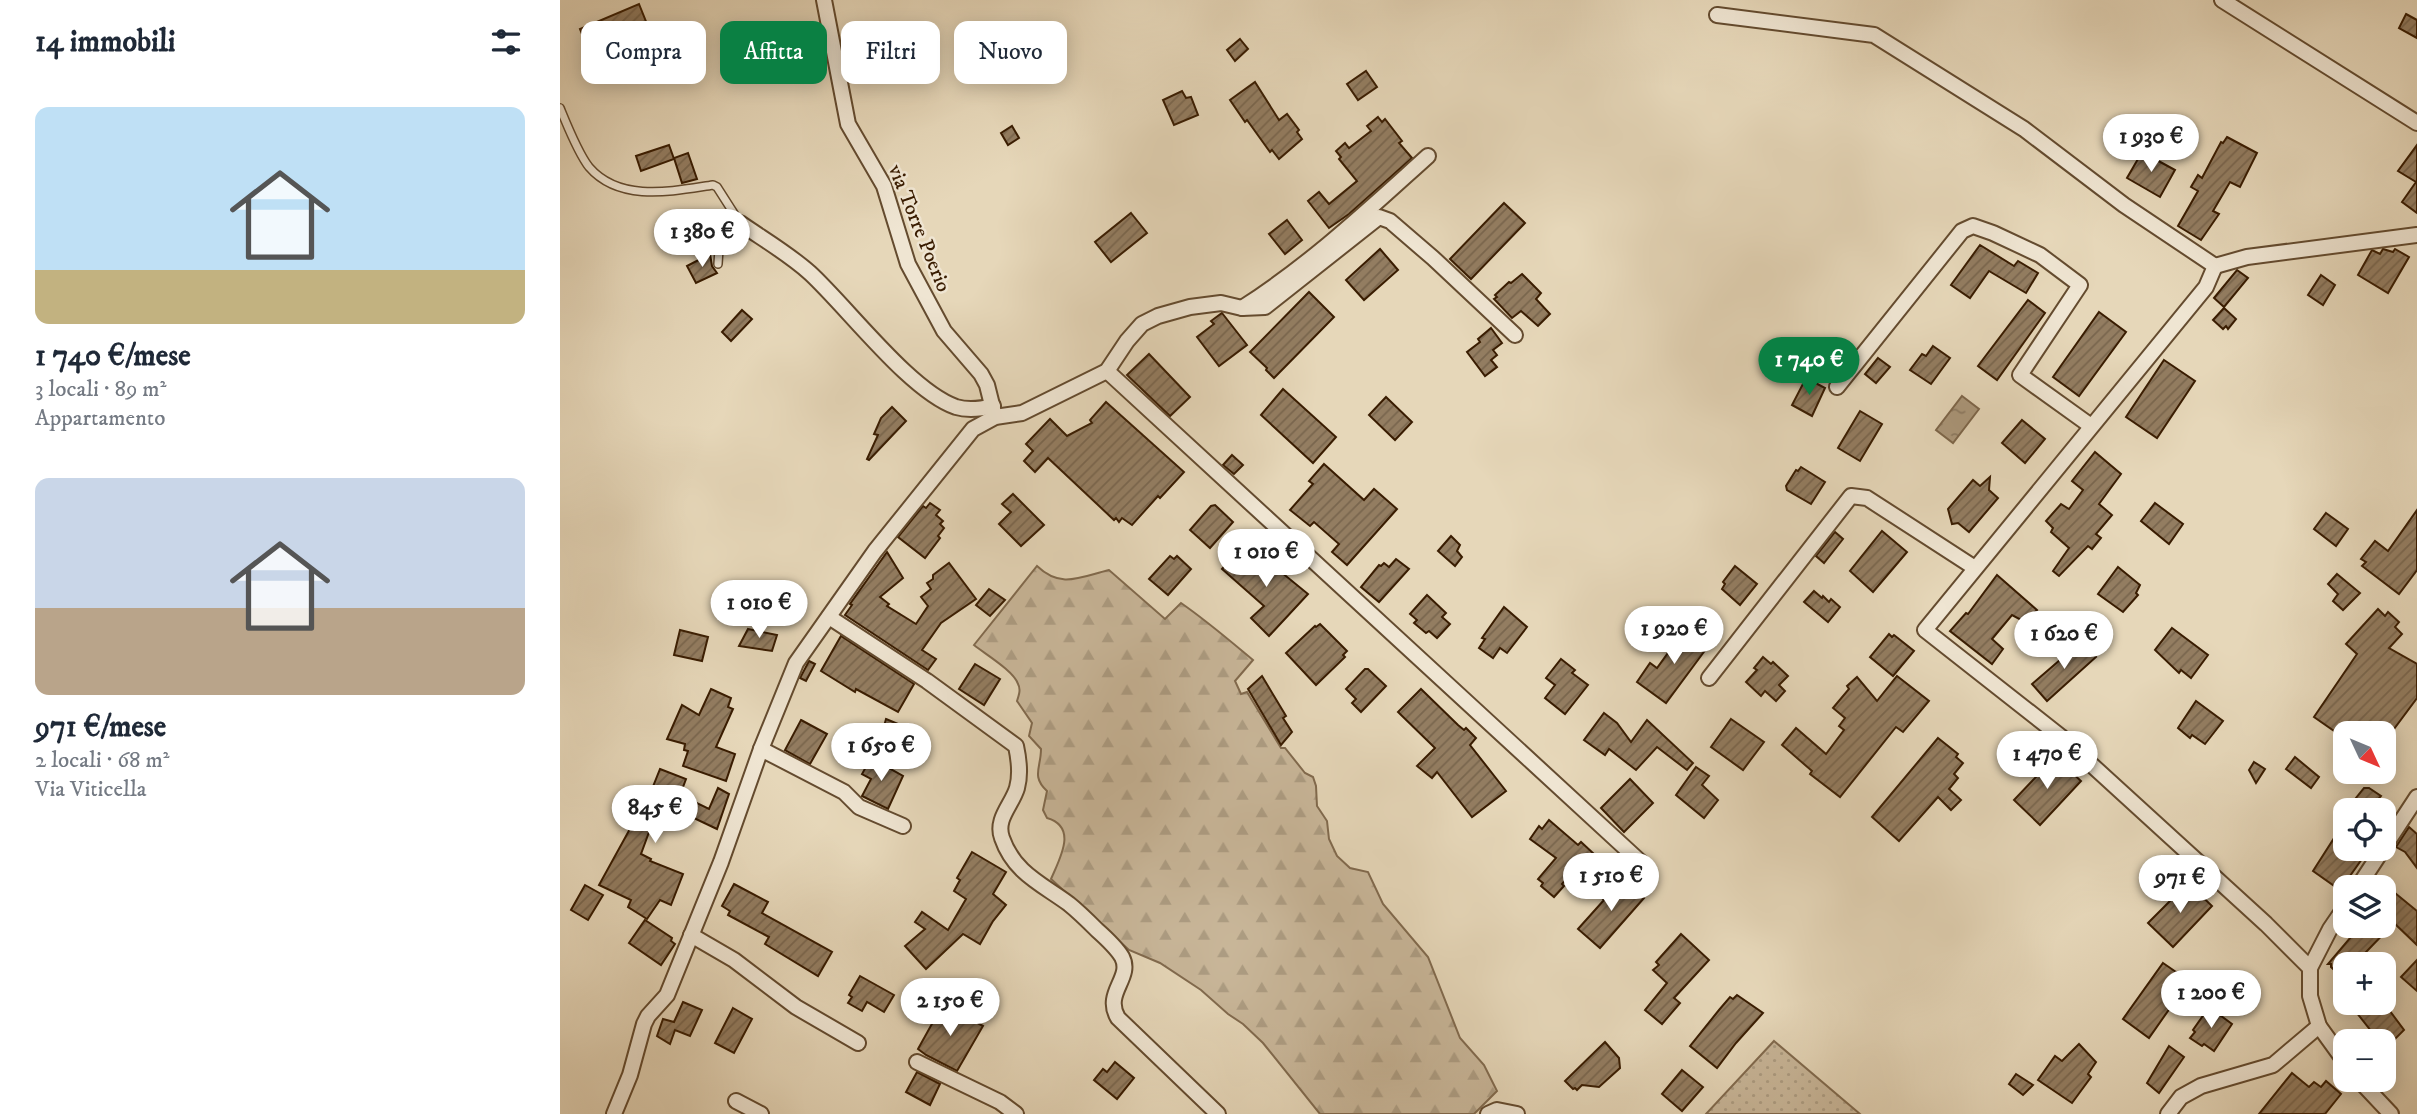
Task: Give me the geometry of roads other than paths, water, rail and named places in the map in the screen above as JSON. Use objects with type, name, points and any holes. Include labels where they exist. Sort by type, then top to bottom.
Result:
[{"type":"street","name":"via Torre Poerio","points":[[824,0],[848,124],[884,186],[908,264],[931,310],[944,331],[988,385],[994,411]]},
{"type":"street","points":[[2222,0],[2417,123]]},
{"type":"street","points":[[1717,15],[1874,35],[2024,129],[2124,205],[2215,267]]},
{"type":"street","points":[[1242,308],[1294,274],[1428,156]]},
{"type":"street","points":[[740,223],[807,270],[910,375],[939,398],[957,407],[975,410],[1021,413],[1107,371],[1142,324],[1158,316],[1190,307],[1221,303],[1242,308],[1265,307],[1379,217],[1390,221],[1433,258],[1515,335]]},
{"type":"street","points":[[1837,387],[1962,231],[1973,226],[2040,255],[2080,285],[2020,375],[2091,426]]},
{"type":"street","points":[[2310,968],[2060,736],[1925,630],[2206,287],[2215,267],[2247,257],[2417,235]]},
{"type":"street","points":[[1107,371],[1647,868]]},
{"type":"street","points":[[614,1114],[630,1075],[644,1024],[667,995],[722,862],[761,749],[796,663],[876,551],[937,472],[973,429],[994,411]]},
{"type":"street","points":[[1709,678],[1851,496],[1867,498],[1975,568]]},
{"type":"street","points":[[829,617],[927,681],[1016,746],[1020,764],[1017,788],[999,826],[1002,839],[1021,869],[1033,881],[1069,905],[1111,942],[1124,960],[1123,974],[1113,999],[1113,1010],[1118,1018],[1218,1114]]},
{"type":"street","points":[[761,749],[844,792],[859,807],[903,826]]},
{"type":"street","points":[[2366,875],[2417,797]]},
{"type":"street","points":[[2333,925],[2310,968],[2309,996],[2319,1026],[2333,1045]]},
{"type":"street","points":[[691,935],[734,960],[796,1007],[858,1043]]},
{"type":"street","points":[[2168,1114],[2181,1097],[2201,1086],[2273,1065],[2319,1026]]},
{"type":"street","points":[[917,1062],[1000,1102],[1016,1114]]},
{"type":"street","points":[[2370,1092],[2391,1114]]},
{"type":"street","points":[[736,1101],[761,1114]]},
{"type":"street","points":[[1489,1114],[1497,1110],[1517,1114]]},
{"type":"lane","points":[[560,108],[588,166],[600,176],[624,188],[662,193],[713,184],[740,223],[719,249],[718,264]]},
{"type":"water","points":[[1962,396],[1979,409],[1953,443],[1936,430]]}]
